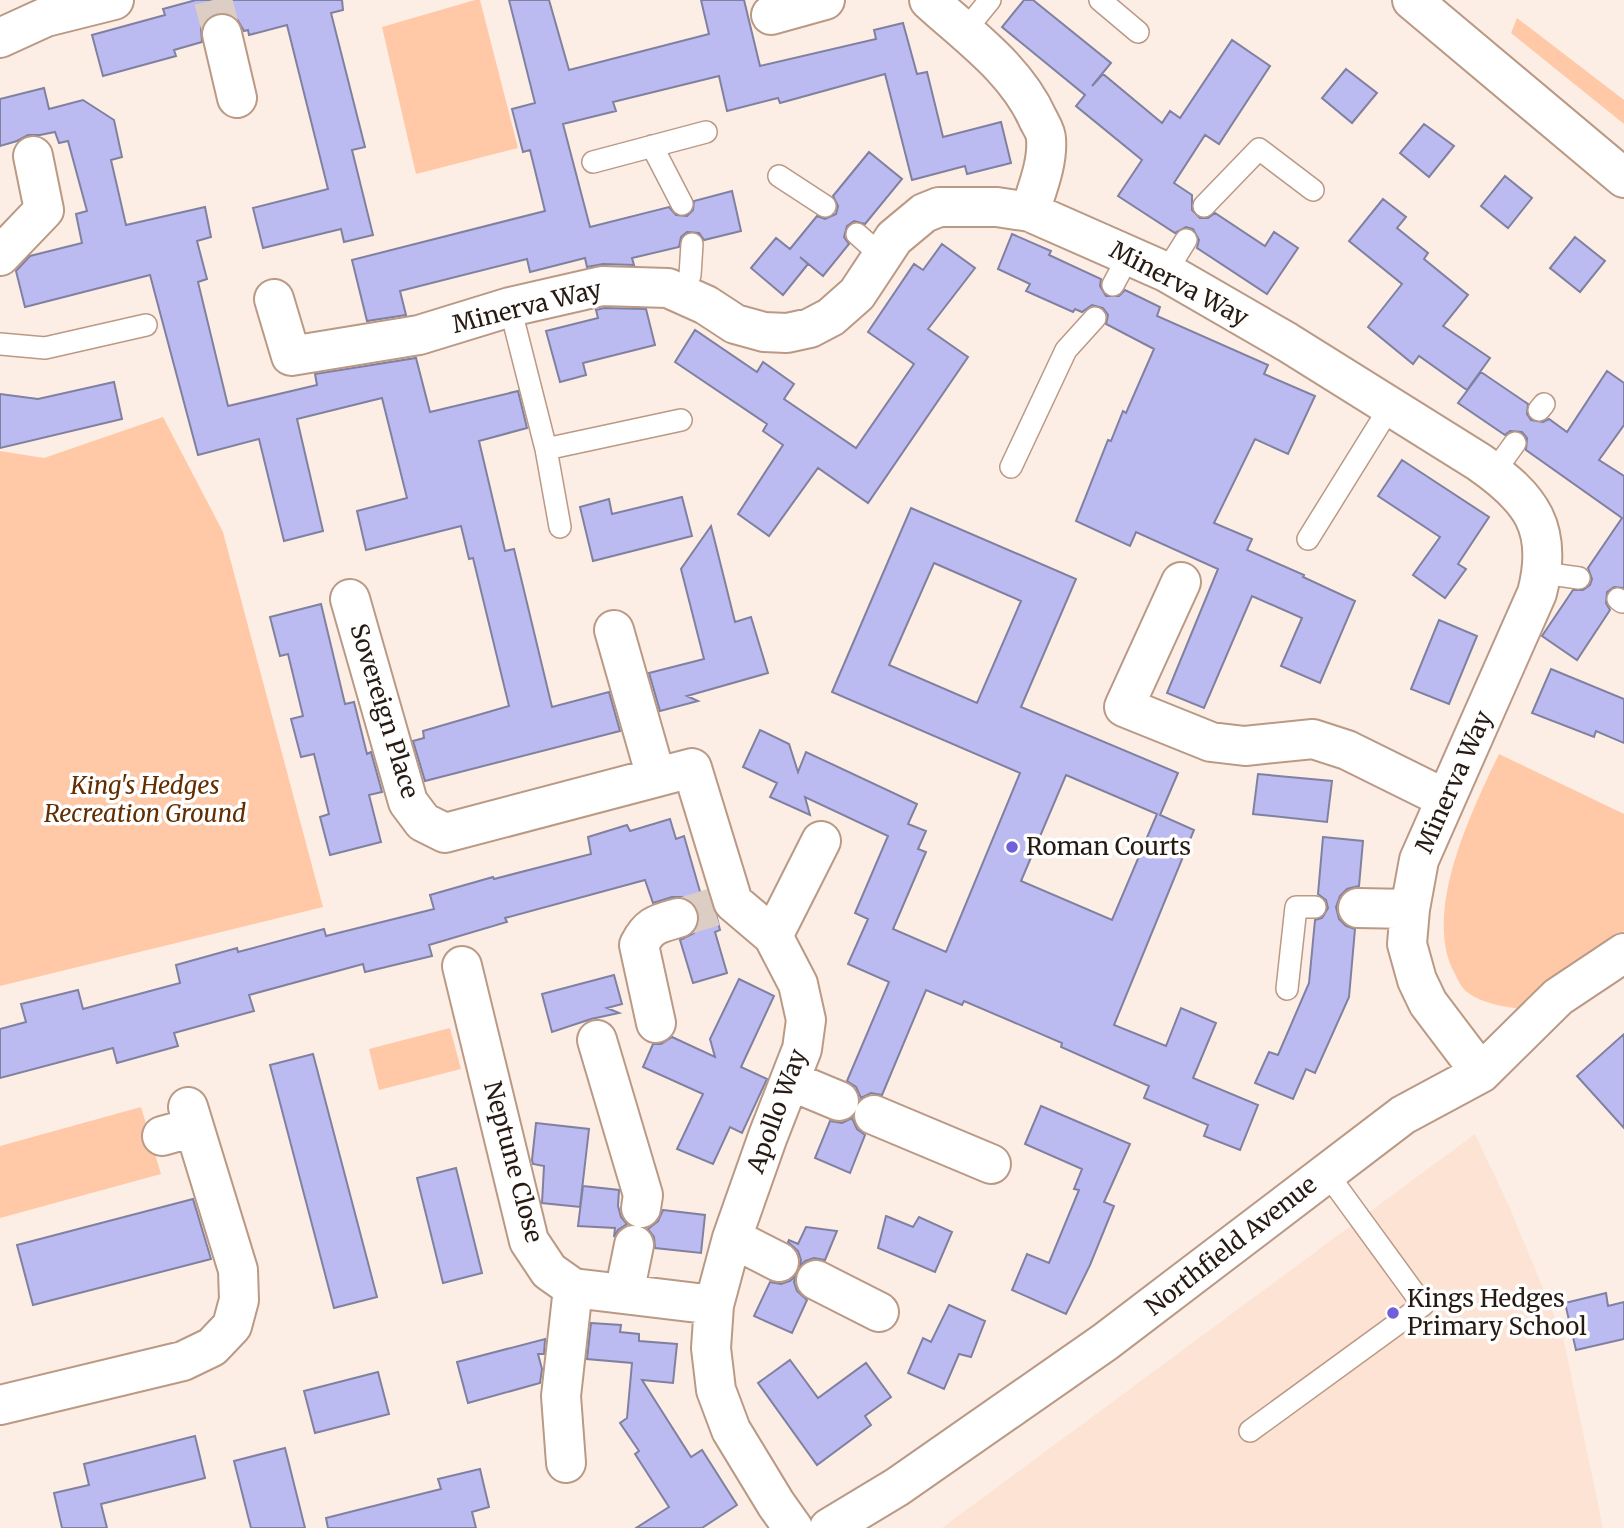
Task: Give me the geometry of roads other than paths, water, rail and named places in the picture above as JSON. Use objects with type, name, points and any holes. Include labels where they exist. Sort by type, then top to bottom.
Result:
[{"type":"street","points":[[0,38],[47,17],[114,0]]},
{"type":"street","points":[[777,9],[825,0]]},
{"type":"street","points":[[929,0],[995,58],[1029,99],[1046,137],[1044,167],[1030,212]]},
{"type":"street","points":[[1412,0],[1624,178]]},
{"type":"street","points":[[222,34],[237,98]]},
{"type":"street","points":[[0,256],[44,210],[33,156]]},
{"type":"street","name":"Minerva Way","points":[[274,299],[291,356],[419,335],[510,307],[602,286],[668,288],[735,324],[764,332],[787,333],[810,328],[831,317],[857,294],[870,245],[894,238],[910,222],[939,207],[997,207],[1030,212],[1121,270],[1176,256],[1287,342],[1390,407],[1505,458],[1505,479],[1523,499],[1540,526],[1544,550],[1543,573],[1537,593],[1419,860],[1407,944],[1417,980],[1428,1003],[1480,1073]]},
{"type":"street","points":[[1181,582],[1124,708],[1210,742],[1245,746],[1313,739],[1347,750],[1446,799]]},
{"type":"street","name":"Sovereign Place","points":[[350,599],[408,802],[423,822]]},
{"type":"street","points":[[614,629],[656,777]]},
{"type":"street","name":"Apollo Way","points":[[423,822],[445,833],[692,768],[723,905],[772,936],[798,984],[806,1020],[802,1049],[732,1238],[714,1305],[711,1348],[716,1390],[731,1430],[793,1528]]},
{"type":"street","points":[[772,936],[821,841]]},
{"type":"street","points":[[1358,908],[1410,909]]},
{"type":"street","points":[[656,1023],[639,945],[644,934],[653,925],[678,918]]},
{"type":"street","name":"Northfield Avenue","points":[[829,1528],[897,1487],[1105,1342],[1404,1115],[1480,1073],[1558,997],[1624,953]]},
{"type":"street","name":"Neptune Close","points":[[462,966],[529,1241],[549,1271],[573,1288]]},
{"type":"street","points":[[597,1040],[643,1195],[641,1208]]},
{"type":"street","points":[[791,1081],[839,1101]]},
{"type":"street","points":[[874,1115],[991,1164]]},
{"type":"street","points":[[0,1405],[183,1361],[212,1347],[232,1326],[239,1300],[238,1270],[182,1123]]},
{"type":"street","points":[[732,1238],[779,1262]]},
{"type":"street","points":[[624,1294],[634,1245]]},
{"type":"street","points":[[816,1280],[879,1312]]},
{"type":"street","points":[[566,1463],[561,1396],[573,1288],[714,1305]]},
{"type":"lane","points":[[964,32],[990,0]]},
{"type":"lane","points":[[1100,0],[1138,32]]},
{"type":"lane","points":[[593,162],[706,132]]},
{"type":"lane","points":[[652,146],[682,204]]},
{"type":"lane","points":[[1204,206],[1259,149],[1313,190]]},
{"type":"lane","points":[[779,176],[825,206]]},
{"type":"lane","points":[[682,294],[690,275],[692,244]]},
{"type":"lane","points":[[510,307],[546,449],[560,527]]},
{"type":"lane","points":[[1011,467],[1066,350],[1094,318]]},
{"type":"lane","points":[[0,344],[45,348],[146,325]]},
{"type":"lane","points":[[1308,539],[1390,407]]},
{"type":"lane","points":[[546,449],[681,420]]},
{"type":"lane","points":[[1543,573],[1580,578]]},
{"type":"lane","points":[[1287,989],[1296,907],[1315,907]]},
{"type":"lane","points":[[1250,1431],[1423,1305],[1326,1172]]},
{"type":"tunnel","points":[[213,0],[222,34]]},
{"type":"tunnel","points":[[678,918],[714,907]]},
{"type":"place","name":"Roman Courts","points":[[1012,847]]},
{"type":"place","name":"Kings Hedges Primary School","points":[[1393,1313]]},
{"type":"park label","name":"King's Hedges Recreation Ground","points":[[145,800]]}]
